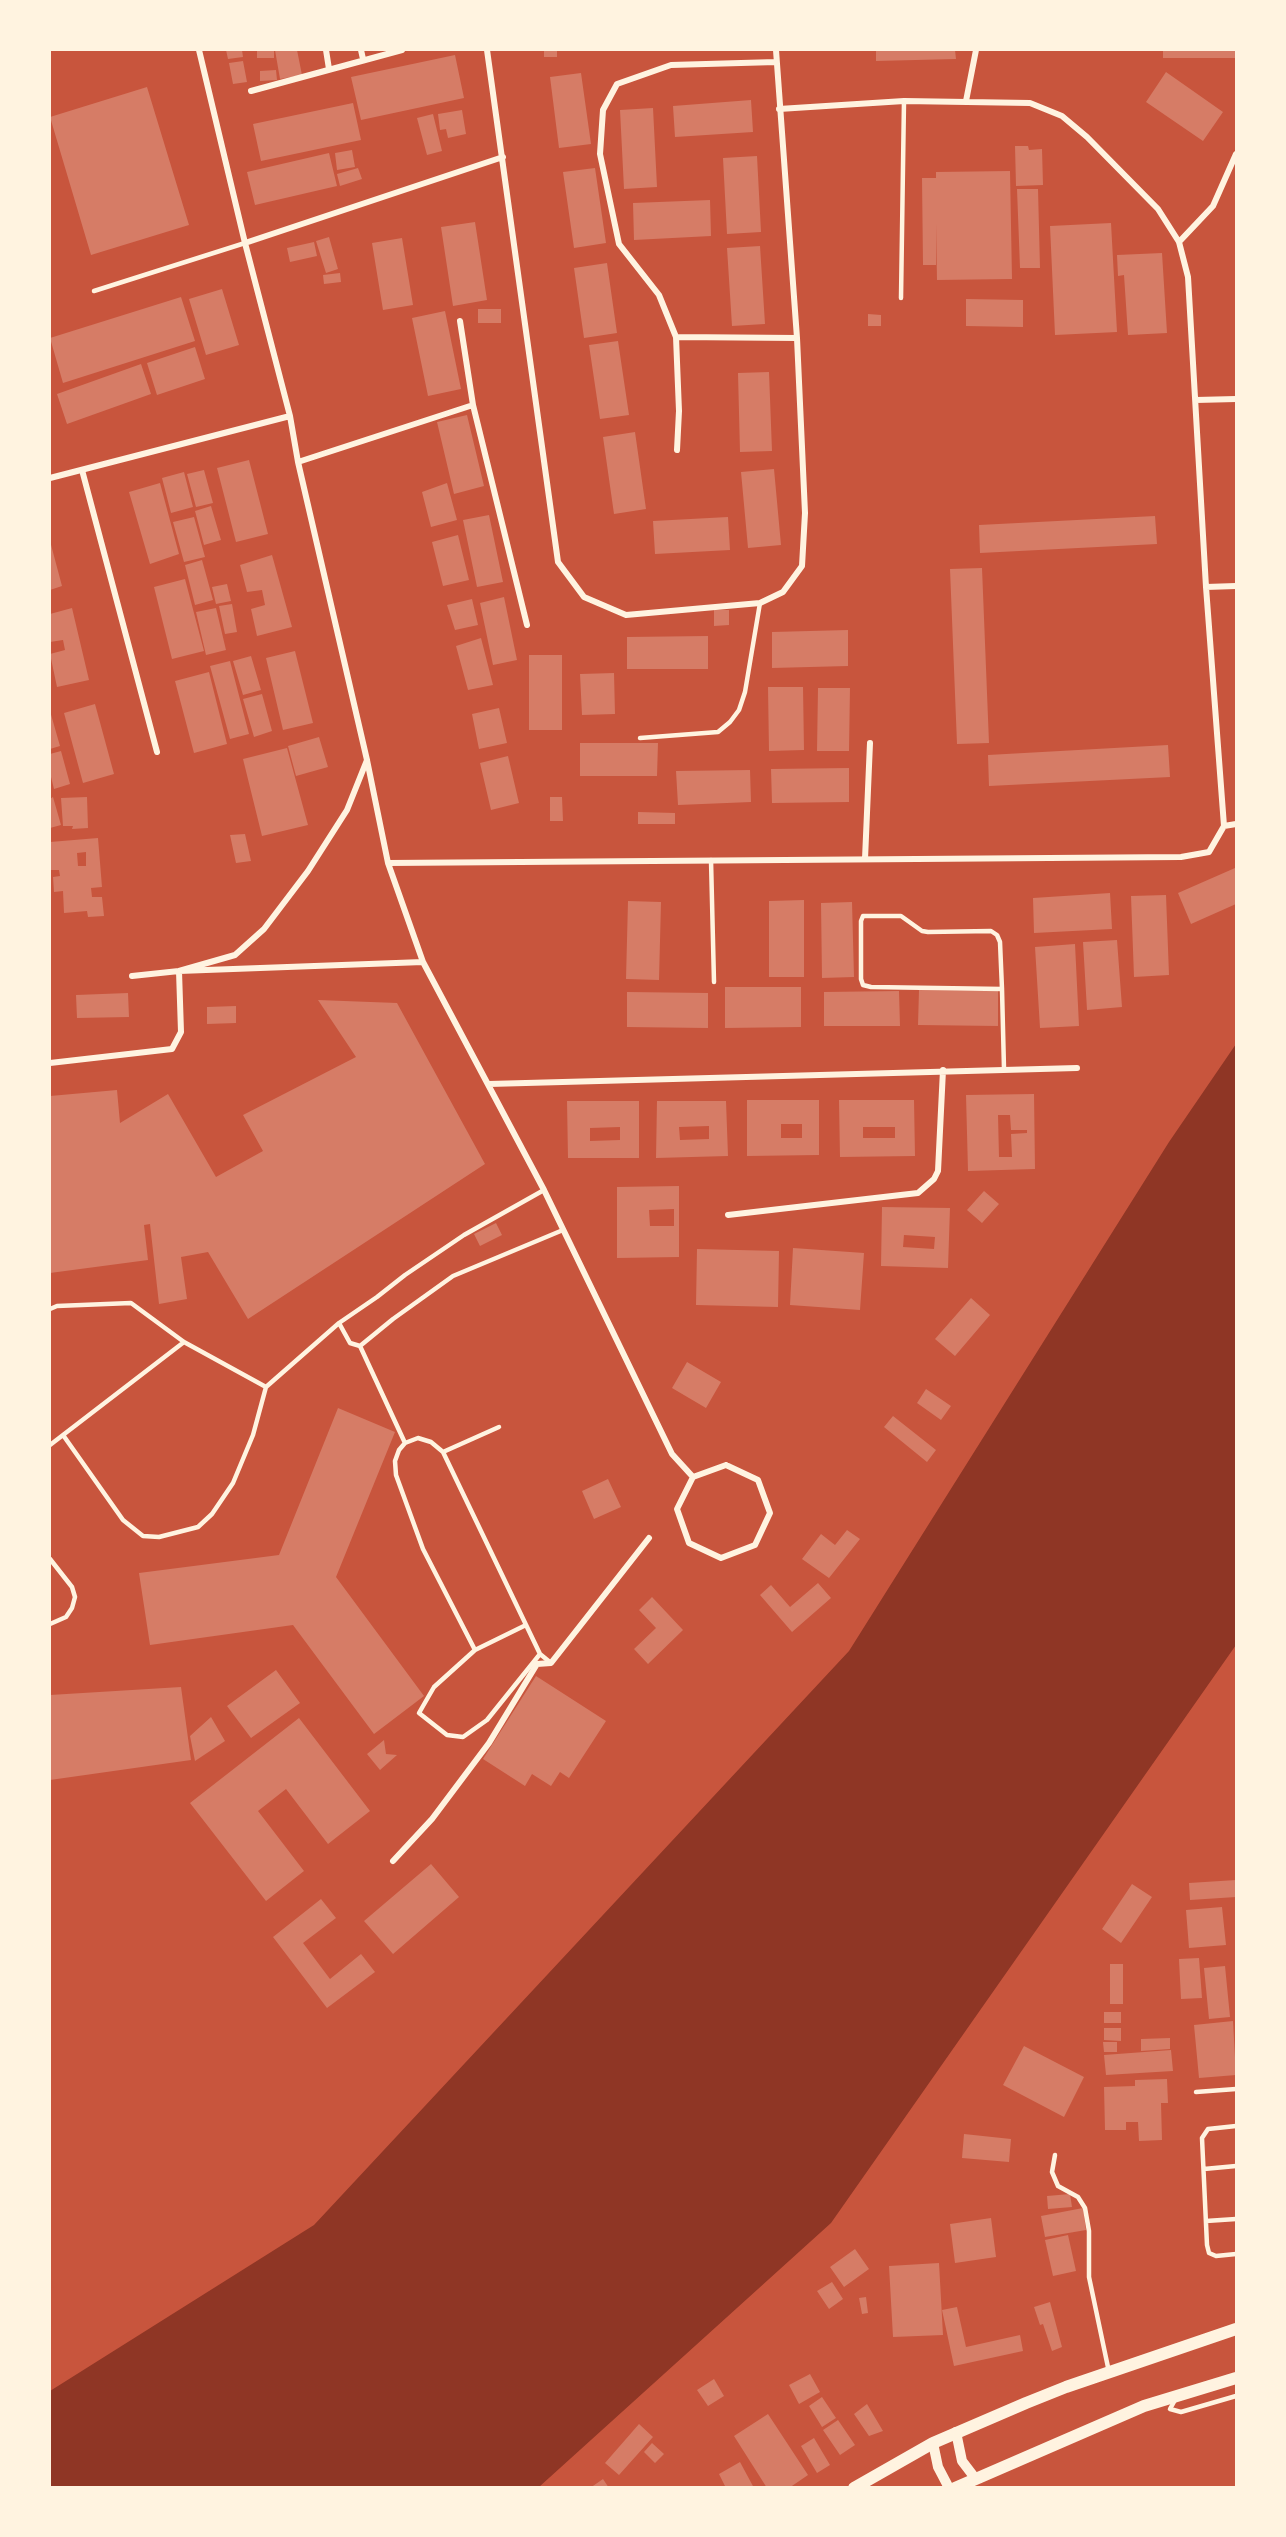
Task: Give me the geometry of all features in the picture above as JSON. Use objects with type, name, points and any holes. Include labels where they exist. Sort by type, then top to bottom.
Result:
[{"type":"main road","points":[[854,2487],[956,2432],[1066,2387],[1236,2329]]},
{"type":"main road","points":[[955,2487],[1144,2406],[1236,2378]]},
{"type":"street","points":[[200,50],[245,243],[290,416],[298,462],[367,760],[388,863],[423,962],[544,1190],[672,1454],[693,1477]]},
{"type":"street","points":[[326,50],[329,69]]},
{"type":"street","points":[[361,50],[363,59]]},
{"type":"street","points":[[251,92],[402,50]]},
{"type":"street","points":[[487,50],[558,562],[584,597],[626,615],[760,603],[783,592],[802,566],[805,513],[797,338],[776,50]]},
{"type":"street","points":[[966,101],[976,50]]},
{"type":"street","points":[[677,450],[679,411],[676,337],[659,295],[619,244],[600,154],[603,110],[617,84],[671,65],[776,62]]},
{"type":"street","points":[[388,863],[1181,857],[1209,852],[1224,826],[1206,587],[1188,277],[1179,242],[1158,209],[1087,137],[1062,116],[1030,103],[904,101],[779,109]]},
{"type":"street","points":[[1179,242],[1213,206],[1236,154]]},
{"type":"street","points":[[245,243],[503,157]]},
{"type":"street","points":[[460,321],[473,405],[527,625]]},
{"type":"street","points":[[676,337],[797,338]]},
{"type":"street","points":[[1196,400],[1236,399]]},
{"type":"street","points":[[298,462],[473,405]]},
{"type":"street","points":[[50,478],[290,416]]},
{"type":"street","points":[[82,470],[157,752]]},
{"type":"street","points":[[1206,587],[1236,586]]},
{"type":"street","points":[[865,859],[870,743]]},
{"type":"street","points":[[179,971],[235,955],[264,929],[308,871],[347,810],[367,760]]},
{"type":"street","points":[[1224,826],[1236,824]]},
{"type":"street","points":[[132,976],[179,971],[423,962]]},
{"type":"street","points":[[50,1063],[172,1049],[181,1032],[179,971]]},
{"type":"street","points":[[489,1084],[1077,1068]]},
{"type":"street","points":[[728,1215],[918,1193],[934,1179],[938,1171],[943,1070]]},
{"type":"street","points":[[726,1465],[758,1480],[770,1513],[755,1545],[721,1558],[689,1542],[677,1509],[693,1477],[726,1465]]},
{"type":"street","points":[[393,1861],[432,1819],[489,1743],[537,1664],[552,1663],[649,1538]]},
{"type":"street","points":[[956,2432],[962,2461],[975,2478],[965,2487]]},
{"type":"street","points":[[933,2443],[938,2467],[950,2487]]},
{"type":"lane","points":[[901,298],[904,101]]},
{"type":"lane","points":[[94,291],[245,243]]},
{"type":"lane","points":[[640,738],[718,732],[730,722],[739,710],[745,692],[760,603]]},
{"type":"lane","points":[[711,860],[714,982]]},
{"type":"lane","points":[[1002,989],[863,985],[861,979],[861,921],[863,916],[901,916],[922,931],[928,932],[992,931],[997,935],[1000,942],[1002,989],[1004,1069]]},
{"type":"lane","points":[[63,1435],[123,1520],[143,1536],[159,1537],[198,1527],[212,1514],[232,1483],[249,1444],[266,1387],[339,1323],[464,1235],[544,1190]]},
{"type":"lane","points":[[360,1346],[453,1276],[563,1230]]},
{"type":"lane","points":[[50,1309],[57,1306],[131,1303],[184,1342],[266,1387]]},
{"type":"lane","points":[[339,1323],[350,1343],[360,1346],[405,1443]]},
{"type":"lane","points":[[50,1445],[184,1342]]},
{"type":"lane","points":[[443,1452],[499,1427]]},
{"type":"lane","points":[[475,1650],[423,1549],[398,1480],[395,1461],[405,1443],[418,1438],[430,1442],[443,1452],[540,1654],[552,1663]]},
{"type":"lane","points":[[50,1559],[72,1587],[75,1597],[66,1617],[50,1624]]},
{"type":"lane","points":[[526,1625],[475,1650],[434,1687],[419,1713],[447,1735],[462,1737],[488,1720],[540,1654]]},
{"type":"lane","points":[[1196,2092],[1236,2089]]},
{"type":"lane","points":[[1236,2126],[1208,2129],[1202,2138],[1209,2253],[1216,2256],[1236,2254]]},
{"type":"lane","points":[[1055,2155],[1052,2172],[1058,2186],[1078,2197],[1085,2208],[1089,2231],[1089,2277],[1108,2372]]},
{"type":"lane","points":[[1204,2169],[1236,2166]]},
{"type":"lane","points":[[1206,2222],[1236,2219]]},
{"type":"lane","points":[[1178,2395],[1170,2409],[1175,2412],[1236,2396]]},
{"type":"shaded area","points":[[1236,1044],[1236,1645],[831,2223],[539,2487],[50,2487],[50,2391],[314,2225],[849,1651],[1169,1142]]},
{"type":"building","points":[[226,50],[242,50],[243,57],[228,59]]},
{"type":"building","points":[[257,50],[274,50],[274,58],[257,58]]},
{"type":"building","points":[[275,50],[297,50],[302,75],[280,79]]},
{"type":"building","points":[[544,50],[557,50],[557,57],[544,57]]},
{"type":"building","points":[[876,50],[955,50],[956,59],[876,61]]},
{"type":"building","points":[[1163,50],[1236,50],[1236,58],[1163,58]]},
{"type":"building","points":[[455,55],[464,98],[361,120],[351,77]]},
{"type":"building","points":[[243,61],[247,82],[233,84],[229,63]]},
{"type":"building","points":[[276,70],[277,80],[260,81],[260,71]]},
{"type":"building","points":[[1166,72],[1223,112],[1203,141],[1146,102]]},
{"type":"building","points":[[581,73],[591,144],[559,148],[550,77]]},
{"type":"building","points":[[147,87],[189,225],[91,255],[50,117]]},
{"type":"building","points":[[751,100],[753,132],[675,137],[673,106]]},
{"type":"building","points":[[353,103],[361,140],[261,161],[253,124]]},
{"type":"building","points":[[653,108],[657,187],[624,189],[620,110]]},
{"type":"building","points":[[462,110],[466,134],[448,138],[446,129],[440,130],[438,114]]},
{"type":"building","points":[[433,114],[442,151],[427,155],[417,118]]},
{"type":"building","points":[[1015,146],[1028,146],[1029,150],[1042,149],[1043,185],[1016,186]]},
{"type":"building","points":[[352,150],[355,167],[337,170],[335,153]]},
{"type":"building","points":[[329,153],[337,186],[255,205],[247,172]]},
{"type":"building","points":[[757,156],[761,232],[727,234],[723,158]]},
{"type":"building","points":[[358,168],[362,179],[340,186],[337,174]]},
{"type":"building","points":[[595,168],[606,243],[574,248],[563,172]]},
{"type":"building","points":[[1010,171],[1012,279],[937,280],[936,224],[936,265],[923,265],[922,178],[936,178],[936,172]]},
{"type":"building","points":[[1017,189],[1038,189],[1040,268],[1020,268]]},
{"type":"building","points":[[710,200],[711,236],[634,240],[633,203]]},
{"type":"building","points":[[475,222],[487,300],[453,306],[441,227]]},
{"type":"building","points":[[1111,223],[1117,332],[1055,335],[1050,226]]},
{"type":"building","points":[[329,237],[338,269],[326,273],[316,241]]},
{"type":"building","points":[[402,238],[413,305],[383,310],[372,243]]},
{"type":"building","points":[[314,242],[317,256],[290,262],[287,248]]},
{"type":"building","points":[[760,246],[765,324],[732,326],[727,248]]},
{"type":"building","points":[[1162,253],[1167,333],[1128,335],[1124,275],[1118,276],[1117,255]]},
{"type":"building","points":[[607,263],[617,333],[584,338],[574,268]]},
{"type":"building","points":[[340,273],[341,282],[324,284],[323,275]]},
{"type":"building","points":[[222,289],[239,345],[206,355],[189,299]]},
{"type":"building","points":[[181,297],[195,341],[63,383],[50,338]]},
{"type":"building","points":[[966,299],[1023,300],[1023,327],[966,326]]},
{"type":"building","points":[[478,309],[501,309],[501,323],[478,323]]},
{"type":"building","points":[[445,311],[461,389],[428,396],[412,318]]},
{"type":"building","points":[[868,314],[881,315],[881,326],[868,326]]},
{"type":"building","points":[[618,341],[629,415],[600,419],[589,345]]},
{"type":"building","points":[[195,347],[205,379],[157,395],[147,363]]},
{"type":"building","points":[[141,364],[151,394],[67,424],[57,394]]},
{"type":"building","points":[[769,372],[772,451],[740,452],[738,373]]},
{"type":"building","points":[[467,415],[484,486],[454,494],[437,422]]},
{"type":"building","points":[[635,432],[646,509],[614,514],[603,437]]},
{"type":"building","points":[[249,460],[268,534],[236,542],[217,468]]},
{"type":"building","points":[[774,469],[781,545],[748,548],[741,472]]},
{"type":"building","points":[[204,470],[213,503],[196,507],[187,474]]},
{"type":"building","points":[[184,472],[193,507],[171,513],[162,478]]},
{"type":"building","points":[[160,483],[179,554],[150,564],[129,492]]},
{"type":"building","points":[[447,483],[457,520],[431,527],[422,492]]},
{"type":"building","points":[[211,506],[221,540],[204,545],[195,511]]},
{"type":"building","points":[[489,515],[503,582],[477,587],[463,520]]},
{"type":"building","points":[[1155,516],[1157,544],[980,553],[979,525]]},
{"type":"building","points":[[194,517],[205,557],[184,562],[173,522]]},
{"type":"building","points":[[728,517],[730,550],[655,554],[653,521]]},
{"type":"building","points":[[458,535],[469,580],[443,586],[432,542]]},
{"type":"building","points":[[50,541],[62,586],[50,590]]},
{"type":"building","points":[[272,555],[292,627],[257,636],[251,609],[265,605],[262,590],[247,592],[240,565]]},
{"type":"building","points":[[202,560],[213,600],[195,605],[185,565]]},
{"type":"building","points":[[982,568],[989,743],[957,744],[950,569]]},
{"type":"building","points":[[185,579],[204,651],[172,659],[154,587]]},
{"type":"building","points":[[227,584],[231,601],[216,604],[212,587]]},
{"type":"building","points":[[504,597],[517,660],[493,665],[480,603]]},
{"type":"building","points":[[472,599],[478,625],[455,630],[447,605]]},
{"type":"building","points":[[232,604],[237,632],[225,634],[219,606]]},
{"type":"building","points":[[72,608],[89,680],[57,687],[50,654],[65,650],[63,640],[50,642],[50,614]]},
{"type":"building","points":[[216,608],[226,650],[206,655],[196,612]]},
{"type":"building","points":[[714,610],[729,610],[729,625],[714,626]]},
{"type":"building","points":[[848,630],[848,666],[772,668],[772,632]]},
{"type":"building","points":[[708,636],[708,669],[627,669],[627,637]]},
{"type":"building","points":[[481,638],[493,685],[468,690],[456,646]]},
{"type":"building","points":[[295,651],[313,723],[283,730],[266,658]]},
{"type":"building","points":[[529,655],[562,655],[562,730],[529,730]]},
{"type":"building","points":[[251,656],[261,690],[243,695],[233,661]]},
{"type":"building","points":[[230,661],[249,734],[230,739],[210,666]]},
{"type":"building","points":[[209,672],[227,744],[194,753],[175,681]]},
{"type":"building","points":[[614,673],[615,714],[582,715],[580,674]]},
{"type":"building","points":[[768,687],[803,687],[804,750],[769,751]]},
{"type":"building","points":[[818,688],[850,688],[849,751],[817,751]]},
{"type":"building","points":[[262,694],[272,731],[254,737],[243,699]]},
{"type":"building","points":[[95,704],[114,774],[83,783],[64,713]]},
{"type":"building","points":[[499,708],[507,743],[479,749],[472,714]]},
{"type":"building","points":[[50,711],[60,746],[50,749]]},
{"type":"building","points":[[319,737],[328,767],[296,776],[288,746]]},
{"type":"building","points":[[580,743],[658,743],[657,776],[580,776]]},
{"type":"building","points":[[1168,745],[1170,777],[989,786],[988,755]]},
{"type":"building","points":[[287,748],[308,825],[262,836],[243,759]]},
{"type":"building","points":[[61,751],[70,784],[54,789],[50,773],[50,754]]},
{"type":"building","points":[[508,756],[519,803],[491,810],[480,763]]},
{"type":"building","points":[[849,768],[849,802],[772,803],[771,769]]},
{"type":"building","points":[[750,770],[751,802],[678,805],[676,771]]},
{"type":"building","points":[[53,797],[61,825],[50,828],[50,799]]},
{"type":"building","points":[[87,797],[88,828],[72,829],[73,826],[63,826],[61,798]]},
{"type":"building","points":[[550,797],[562,797],[563,821],[550,821]]},
{"type":"building","points":[[638,812],[675,813],[675,824],[638,824]]},
{"type":"building","points":[[245,834],[251,861],[236,863],[230,835]]},
{"type":"building","points":[[98,838],[102,887],[91,888],[92,897],[102,897],[104,916],[88,917],[87,911],[64,913],[63,891],[54,892],[53,877],[60,876],[59,870],[50,870],[50,842]],"holes":[[[86,852],[86,866],[78,866],[77,853]]]},
{"type":"building","points":[[1235,868],[1236,904],[1191,924],[1178,893]]},
{"type":"building","points":[[1110,893],[1112,929],[1034,933],[1033,898]]},
{"type":"building","points":[[1166,895],[1169,975],[1134,977],[1131,896]]},
{"type":"building","points":[[804,900],[804,977],[769,977],[769,901]]},
{"type":"building","points":[[628,901],[661,902],[659,980],[626,979]]},
{"type":"building","points":[[852,902],[854,977],[822,978],[821,903]]},
{"type":"building","points":[[1117,940],[1122,1007],[1087,1010],[1083,942]]},
{"type":"building","points":[[1075,944],[1079,1026],[1040,1028],[1035,947]]},
{"type":"building","points":[[725,987],[801,987],[801,1027],[725,1028]]},
{"type":"building","points":[[919,990],[998,991],[998,1026],[918,1025]]},
{"type":"building","points":[[899,991],[900,1026],[824,1026],[824,992]]},
{"type":"building","points":[[627,992],[708,993],[708,1028],[627,1027]]},
{"type":"building","points":[[128,993],[129,1017],[77,1018],[76,995]]},
{"type":"building","points":[[318,1000],[397,1003],[485,1164],[248,1319],[208,1252],[181,1257],[187,1299],[159,1304],[150,1224],[144,1225],[148,1260],[50,1273],[50,1096],[117,1090],[120,1123],[168,1094],[216,1177],[263,1151],[243,1115],[356,1057]]},
{"type":"building","points":[[236,1006],[236,1023],[207,1024],[207,1007]]},
{"type":"building","points":[[1034,1094],[1035,1169],[968,1171],[966,1095]],"holes":[[[998,1115],[1010,1115],[1011,1130],[1027,1130],[1027,1133],[1011,1134],[1012,1157],[999,1157]]]},
{"type":"building","points":[[747,1100],[819,1100],[819,1155],[747,1156]],"holes":[[[781,1124],[802,1124],[802,1138],[781,1138]]]},
{"type":"building","points":[[839,1100],[914,1100],[915,1156],[840,1157]],"holes":[[[863,1127],[895,1127],[895,1138],[863,1138]]]},
{"type":"building","points":[[567,1101],[639,1101],[639,1158],[568,1158]],"holes":[[[620,1127],[620,1140],[590,1141],[590,1128]]]},
{"type":"building","points":[[657,1101],[726,1101],[728,1156],[656,1158]],"holes":[[[709,1126],[709,1139],[680,1140],[679,1127]]]},
{"type":"building","points":[[679,1186],[679,1257],[617,1258],[617,1187]],"holes":[[[674,1209],[674,1226],[650,1226],[649,1210]]]},
{"type":"building","points":[[984,1191],[999,1204],[982,1223],[967,1210]]},
{"type":"building","points":[[882,1207],[950,1208],[948,1268],[881,1266]],"holes":[[[904,1235],[935,1237],[934,1249],[903,1247]]]},
{"type":"building","points":[[496,1223],[502,1235],[480,1246],[474,1234]]},
{"type":"building","points":[[793,1248],[864,1253],[860,1310],[790,1305]]},
{"type":"building","points":[[697,1249],[779,1251],[778,1307],[696,1305]]},
{"type":"building","points":[[971,1298],[990,1315],[955,1356],[935,1339]]},
{"type":"building","points":[[687,1362],[721,1382],[706,1408],[672,1388]]},
{"type":"building","points":[[926,1389],[951,1406],[941,1420],[917,1403]]},
{"type":"building","points":[[338,1408],[395,1432],[336,1577],[424,1696],[374,1734],[293,1625],[150,1645],[139,1573],[279,1555]]},
{"type":"building","points":[[893,1416],[936,1450],[927,1462],[884,1427]]},
{"type":"building","points":[[608,1479],[621,1507],[594,1519],[582,1491]]},
{"type":"building","points":[[847,1530],[860,1539],[829,1578],[802,1559],[821,1534],[835,1545]]},
{"type":"building","points":[[818,1583],[831,1598],[792,1632],[760,1595],[771,1585],[790,1607]]},
{"type":"building","points":[[652,1597],[683,1630],[648,1664],[634,1649],[656,1628],[639,1610]]},
{"type":"building","points":[[276,1670],[300,1703],[251,1738],[227,1706]]},
{"type":"building","points":[[536,1676],[606,1721],[569,1778],[560,1772],[551,1786],[532,1774],[525,1786],[483,1759]]},
{"type":"building","points":[[181,1687],[191,1760],[50,1780],[50,1695]]},
{"type":"building","points":[[211,1717],[225,1741],[195,1761],[190,1736]]},
{"type":"building","points":[[299,1718],[370,1811],[328,1844],[286,1789],[258,1811],[304,1871],[266,1901],[190,1803]]},
{"type":"building","points":[[384,1740],[386,1754],[397,1755],[380,1770],[367,1754]]},
{"type":"building","points":[[431,1864],[459,1897],[393,1954],[364,1921]]},
{"type":"building","points":[[1236,1880],[1236,1897],[1190,1900],[1189,1883]]},
{"type":"building","points":[[1132,1884],[1152,1897],[1121,1943],[1102,1929]]},
{"type":"building","points":[[321,1899],[336,1918],[303,1943],[330,1979],[361,1954],[375,1972],[327,2008],[273,1937]]},
{"type":"building","points":[[1222,1907],[1226,1945],[1189,1948],[1186,1910]]},
{"type":"building","points":[[1199,1958],[1202,1998],[1181,1999],[1179,1959]]},
{"type":"building","points":[[1110,1964],[1123,1964],[1123,2004],[1110,2004]]},
{"type":"building","points":[[1225,1966],[1230,2017],[1209,2019],[1204,1968]]},
{"type":"building","points":[[1104,2012],[1121,2012],[1121,2023],[1104,2023]]},
{"type":"building","points":[[1233,2021],[1236,2075],[1199,2078],[1194,2025]]},
{"type":"building","points":[[1104,2028],[1121,2028],[1121,2041],[1104,2040]]},
{"type":"building","points":[[1170,2038],[1170,2049],[1141,2051],[1141,2039]]},
{"type":"building","points":[[1103,2042],[1117,2042],[1117,2052],[1104,2052]]},
{"type":"building","points":[[1024,2046],[1084,2077],[1064,2117],[1003,2085]]},
{"type":"building","points":[[1171,2050],[1173,2071],[1106,2075],[1104,2055]]},
{"type":"building","points":[[1167,2079],[1168,2103],[1161,2103],[1162,2140],[1139,2141],[1138,2122],[1126,2122],[1126,2130],[1105,2130],[1104,2087],[1135,2086],[1135,2080]]},
{"type":"building","points":[[964,2134],[1011,2139],[1009,2162],[962,2158]]},
{"type":"building","points":[[1070,2194],[1072,2207],[1048,2209],[1047,2196]]},
{"type":"building","points":[[1083,2208],[1086,2230],[1045,2237],[1041,2216]]},
{"type":"building","points":[[991,2218],[996,2257],[955,2263],[950,2224]]},
{"type":"building","points":[[1068,2235],[1076,2271],[1053,2276],[1045,2240]]},
{"type":"building","points":[[855,2249],[869,2269],[844,2287],[830,2267]]},
{"type":"building","points":[[939,2263],[943,2335],[893,2337],[889,2266]]},
{"type":"building","points":[[832,2282],[843,2299],[829,2309],[817,2291]]},
{"type":"building","points":[[866,2297],[868,2313],[862,2314],[859,2298]]},
{"type":"building","points":[[1050,2302],[1062,2347],[1052,2351],[1043,2324],[1040,2325],[1034,2307]]},
{"type":"building","points":[[957,2307],[966,2347],[1020,2335],[1023,2351],[954,2366],[942,2310]]},
{"type":"building","points":[[810,2374],[820,2392],[799,2404],[789,2385]]},
{"type":"building","points":[[714,2379],[724,2396],[708,2406],[697,2390]]},
{"type":"building","points":[[822,2397],[836,2418],[822,2427],[809,2406]]},
{"type":"building","points":[[867,2404],[883,2431],[869,2436],[854,2414]]},
{"type":"building","points":[[768,2414],[808,2475],[789,2488],[767,2488],[734,2436]]},
{"type":"building","points":[[838,2420],[855,2445],[840,2455],[823,2430]]},
{"type":"building","points":[[639,2424],[653,2437],[619,2475],[605,2463]]},
{"type":"building","points":[[814,2438],[830,2465],[817,2473],[801,2446]]},
{"type":"building","points":[[652,2443],[664,2454],[655,2463],[644,2452]]},
{"type":"building","points":[[740,2462],[754,2488],[726,2488],[719,2474]]},
{"type":"building","points":[[603,2479],[609,2488],[590,2488]]}]
